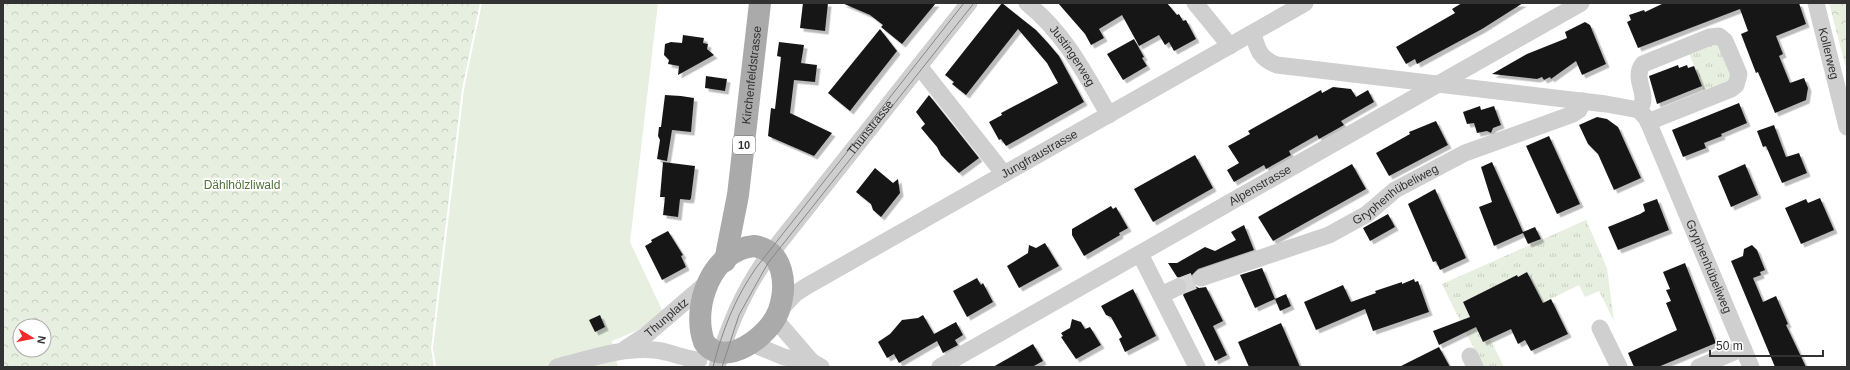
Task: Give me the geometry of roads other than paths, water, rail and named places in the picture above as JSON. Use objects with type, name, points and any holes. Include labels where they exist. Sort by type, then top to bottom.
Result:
[{"type":"main road","name":"Kirchenfeldstrasse","points":[[724,261],[738,195],[760,3]]},
{"type":"main road","name":"Kirchenfeldstrasse","points":[[738,195],[750,247]]},
{"type":"main road","points":[[723,361],[777,315],[783,291],[782,270],[771,252],[759,247],[750,247]]},
{"type":"main road","name":"Thunplatz","points":[[723,361],[700,324],[701,306],[708,282],[724,261],[737,252],[750,247]]},
{"type":"street","name":"Thunstrasse","points":[[723,361],[739,304],[750,283],[771,252],[969,3]]},
{"type":"street","name":"Justingerweg","points":[[1027,3],[1048,21],[1070,47],[1109,115]]},
{"type":"street","points":[[1195,3],[1230,46]]},
{"type":"street","name":"Jungfraustrasse","points":[[777,315],[796,293],[807,286],[1305,3]]},
{"type":"street","name":"Alpenstrasse","points":[[940,367],[1581,3]]},
{"type":"street","name":"Kollerweg","points":[[1816,3],[1847,127]]},
{"type":"street","points":[[1253,33],[1259,54],[1268,61],[1277,64],[1583,101],[1643,116],[1731,89],[1736,85],[1739,74],[1725,41],[1719,36],[1710,37],[1643,64],[1638,75],[1643,97],[1643,116]]},
{"type":"street","points":[[919,66],[1004,174]]},
{"type":"street","name":"Gryphenhübeliweg","points":[[1201,278],[1328,235],[1367,214],[1395,190],[1432,170],[1467,152],[1573,114],[1579,110],[1583,101]]},
{"type":"street","name":"Gryphenhübeliweg","points":[[1643,116],[1751,367]]},
{"type":"street","points":[[1140,254],[1197,367]]},
{"type":"street","name":"Thunplatz","points":[[622,351],[645,336],[708,282]]},
{"type":"street","points":[[1161,295],[1178,286]]},
{"type":"street","points":[[777,315],[817,364]]},
{"type":"street","points":[[1600,328],[1619,367]]},
{"type":"street","points":[[1699,367],[1743,348]]},
{"type":"street","name":"Thunplatz","points":[[557,367],[622,351],[638,349],[656,350],[674,354],[684,359],[723,361],[784,357],[817,364]]},
{"type":"tunnel","points":[[1178,287],[1201,278]]},
{"type":"tram line","points":[[713,367],[730,315],[748,279],[964,3]]},
{"type":"tram line","points":[[722,367],[739,315],[768,263],[974,3]]},
{"type":"park label","name":"Dählhölzliwald","points":[[242,185]]}]
